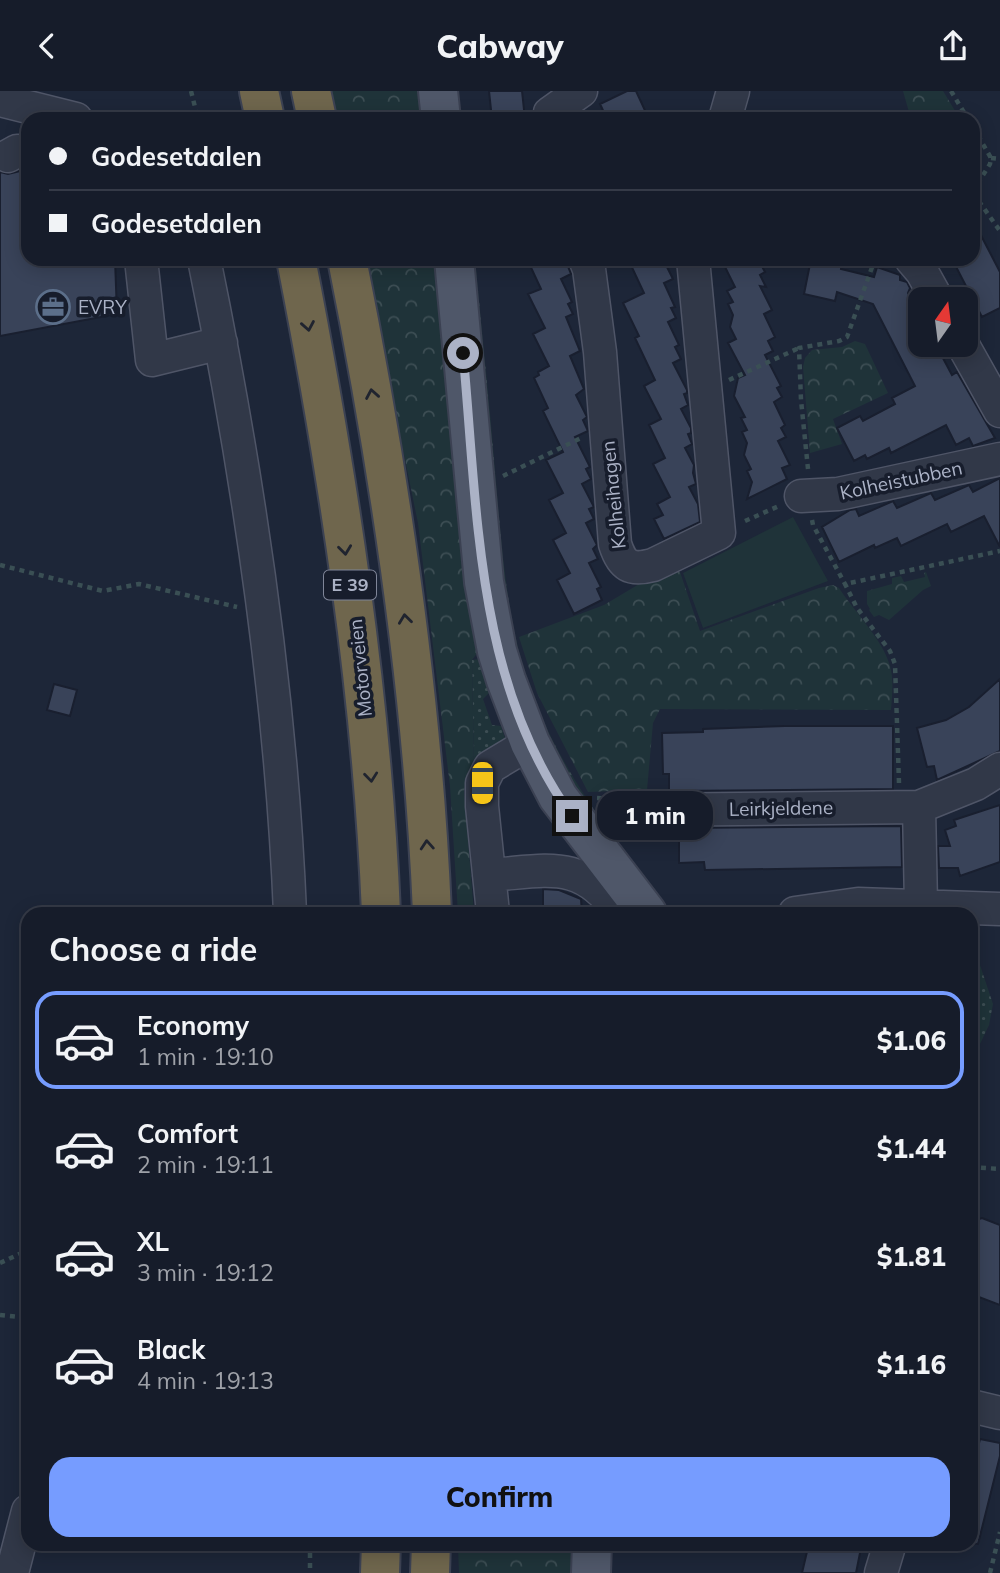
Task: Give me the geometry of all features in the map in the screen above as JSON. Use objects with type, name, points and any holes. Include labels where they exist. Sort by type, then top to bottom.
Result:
[{"type":"highway","points":[[258,91],[263,112]]},
{"type":"highway","points":[[311,91],[316,112]]},
{"type":"highway","name":"Motorveien","points":[[297,266],[324,412],[346,558],[374,809],[381,907]]},
{"type":"highway","name":"E 39","points":[[348,266],[376,414],[404,603],[425,810],[432,907]]},
{"type":"highway","points":[[380,1573],[381,1551]]},
{"type":"highway","points":[[430,1573],[431,1551]]},
{"type":"main road","points":[[438,91],[440,112]]},
{"type":"main road","points":[[455,266],[484,582],[500,660],[530,743],[558,797],[642,907]]},
{"type":"main road","points":[[591,1573],[592,1551]]},
{"type":"street","points":[[549,108],[582,91]]},
{"type":"street","points":[[727,112],[733,91]]},
{"type":"street","points":[[0,100],[48,112]]},
{"type":"street","points":[[142,266],[152,360],[221,343]]},
{"type":"street","points":[[205,266],[221,343],[264,607],[282,790],[290,907]]},
{"type":"street","name":"Kolheihagen","points":[[588,266],[600,352],[615,544],[619,557],[624,563],[642,568],[719,533]]},
{"type":"street","points":[[694,266],[719,533]]},
{"type":"street","points":[[917,266],[930,287]]},
{"type":"street","points":[[970,357],[1000,411]]},
{"type":"street","name":"Kolheistubben","points":[[805,496],[838,494],[1000,459]]},
{"type":"street","points":[[492,907],[482,783],[490,767],[530,743]]},
{"type":"street","name":"Leirkjeldene","points":[[630,804],[909,806],[976,784],[1000,769]]},
{"type":"street","points":[[909,806],[921,905]]},
{"type":"street","points":[[489,875],[562,870],[588,881],[614,907]]},
{"type":"street","points":[[837,907],[858,904],[944,907]]},
{"type":"street","points":[[978,910],[1000,909]]},
{"type":"street","points":[[978,1408],[1000,1413]]},
{"type":"street","points":[[12,1573],[21,1543]]},
{"type":"street","points":[[881,1573],[888,1551]]},
{"type":"path","points":[[191,91],[196,112]]},
{"type":"path","points":[[951,91],[964,112]]},
{"type":"path","points":[[980,139],[991,158],[980,180]]},
{"type":"path","points":[[991,158],[1000,159]]},
{"type":"path","points":[[980,202],[1000,231]]},
{"type":"path","points":[[707,391],[799,348],[839,341],[847,337],[872,266]]},
{"type":"path","points":[[799,348],[805,496],[813,525],[858,608],[890,651],[895,664],[909,806]]},
{"type":"path","points":[[499,465],[500,478],[606,426]]},
{"type":"path","points":[[719,533],[805,496]]},
{"type":"path","points":[[845,584],[1000,551]]},
{"type":"path","points":[[0,565],[103,591],[139,584],[246,609]]},
{"type":"path","points":[[599,808],[592,798],[630,804]]},
{"type":"path","points":[[978,1167],[1000,1169]]},
{"type":"path","points":[[0,1263],[21,1253]]},
{"type":"path","points":[[0,1315],[21,1317]]},
{"type":"path","points":[[990,1573],[1000,1532]]},
{"type":"path","points":[[310,1551],[310,1573]]},
{"type":"green space","points":[[330,91],[427,91],[429,112],[334,112]]},
{"type":"green space","points":[[903,91],[943,91],[956,112],[909,112]]},
{"type":"green space","points":[[365,266],[445,266],[487,640],[472,660],[474,767],[464,791],[474,907],[458,907],[450,786],[418,523]]},
{"type":"green space","points":[[466,266],[476,266],[503,556],[519,652],[551,737],[572,776],[609,831],[601,837],[573,797],[511,662]]},
{"type":"green space","points":[[855,341],[865,344],[888,393],[833,419],[842,444],[810,453],[803,367],[805,358],[812,350],[842,347]]},
{"type":"green space","points":[[793,517],[828,581],[703,628],[683,573]]},
{"type":"green space","points":[[661,571],[680,572],[700,631],[819,588],[833,585],[839,588],[875,636],[886,656],[892,677],[891,710],[660,709],[653,723],[647,790],[588,792],[537,693],[519,637],[604,605]]},
{"type":"green space","points":[[926,572],[931,586],[889,620],[879,615],[874,617],[867,604],[867,591],[892,584],[892,578],[901,576],[904,582],[925,577]]},
{"type":"green space","points":[[479,659],[490,692],[483,699],[492,725],[501,726],[506,741],[474,767],[472,660]]},
{"type":"green space","points":[[978,959],[993,1004],[989,1025],[978,1048]]},
{"type":"green space","points":[[458,1551],[571,1551],[571,1573],[459,1573]]},
{"type":"building","points":[[489,91],[522,91],[524,112],[491,112]]},
{"type":"building","points":[[627,91],[636,91],[646,112],[604,112],[600,104]]},
{"type":"building","points":[[21,171],[21,266],[115,266],[117,314],[0,336],[0,172],[8,174]]},
{"type":"building","points":[[980,233],[1000,272],[1000,308],[982,317],[978,309],[978,287],[966,287],[956,266],[980,266]]},
{"type":"building","points":[[530,266],[568,266],[571,274],[561,279],[572,302],[568,304],[573,314],[566,317],[580,351],[570,356],[584,389],[576,395],[587,417],[583,420],[588,431],[575,437],[590,467],[586,469],[591,479],[582,484],[594,507],[589,509],[594,519],[586,523],[597,545],[593,549],[598,559],[589,563],[601,587],[597,589],[602,600],[574,614],[557,580],[570,573],[553,540],[566,533],[549,500],[563,493],[546,460],[563,452],[543,411],[548,408],[534,378],[539,375],[538,372],[549,366],[533,334],[545,328],[528,294],[541,289]]},
{"type":"building","points":[[631,266],[666,266],[673,279],[664,283],[675,307],[671,308],[676,318],[668,322],[679,345],[675,347],[681,359],[673,363],[687,390],[684,394],[688,405],[681,409],[691,428],[691,433],[688,434],[692,444],[685,448],[694,465],[696,484],[689,487],[698,504],[700,522],[664,539],[654,519],[663,515],[657,504],[670,497],[653,464],[665,458],[649,425],[661,419],[644,386],[655,380],[635,338],[639,336],[623,303],[644,293]]},
{"type":"building","points":[[724,266],[762,266],[765,272],[760,275],[766,287],[760,286],[772,310],[764,314],[775,337],[768,341],[773,351],[765,355],[781,386],[777,388],[782,397],[774,402],[785,425],[781,428],[786,437],[778,441],[790,465],[782,468],[787,479],[747,499],[752,482],[747,471],[751,469],[744,455],[747,443],[742,432],[747,430],[741,418],[745,417],[734,396],[738,378],[745,375],[728,343],[736,339],[730,327],[733,315],[728,304],[733,302],[727,291],[735,287]]},
{"type":"building","points":[[810,266],[841,266],[841,269],[874,277],[877,267],[900,275],[900,280],[907,282],[910,287],[908,357],[942,357],[952,375],[957,372],[995,438],[973,446],[969,438],[956,445],[946,425],[891,453],[889,448],[867,459],[865,455],[854,461],[837,428],[860,416],[863,421],[895,404],[892,398],[915,386],[873,304],[837,292],[835,301],[804,294]]},
{"type":"building","points":[[1000,478],[1000,547],[984,516],[951,532],[947,524],[901,546],[897,538],[875,548],[874,545],[839,562],[822,527],[850,510],[856,509],[859,516],[893,501],[897,508],[931,493],[935,500],[969,485],[973,492]]},
{"type":"building","points":[[1000,679],[1000,751],[937,780],[934,766],[927,767],[917,728],[946,720],[969,707]]},
{"type":"building","points":[[54,684],[77,690],[70,716],[47,710]]},
{"type":"building","points":[[785,726],[893,726],[893,789],[669,791],[669,774],[663,774],[662,733]]},
{"type":"building","points":[[1000,805],[1000,862],[960,876],[958,868],[939,868],[938,846],[950,846],[945,830],[956,826],[954,820]]},
{"type":"building","points":[[901,826],[902,867],[705,870],[704,862],[679,863],[679,828]]},
{"type":"building","points":[[543,889],[559,890],[581,899],[582,907],[543,907]]},
{"type":"building","points":[[982,1218],[1000,1225],[1000,1305],[978,1297],[978,1219]]},
{"type":"building","points":[[980,1439],[1000,1443],[1000,1456],[978,1544]]},
{"type":"building","points":[[807,1551],[860,1551],[856,1573],[802,1573]]},
{"type":"place","name":"EVRY","points":[[53,307]]},
{"type":"route","points":[[463,353],[484,582],[497,651],[530,743],[558,797],[572,816]]}]
